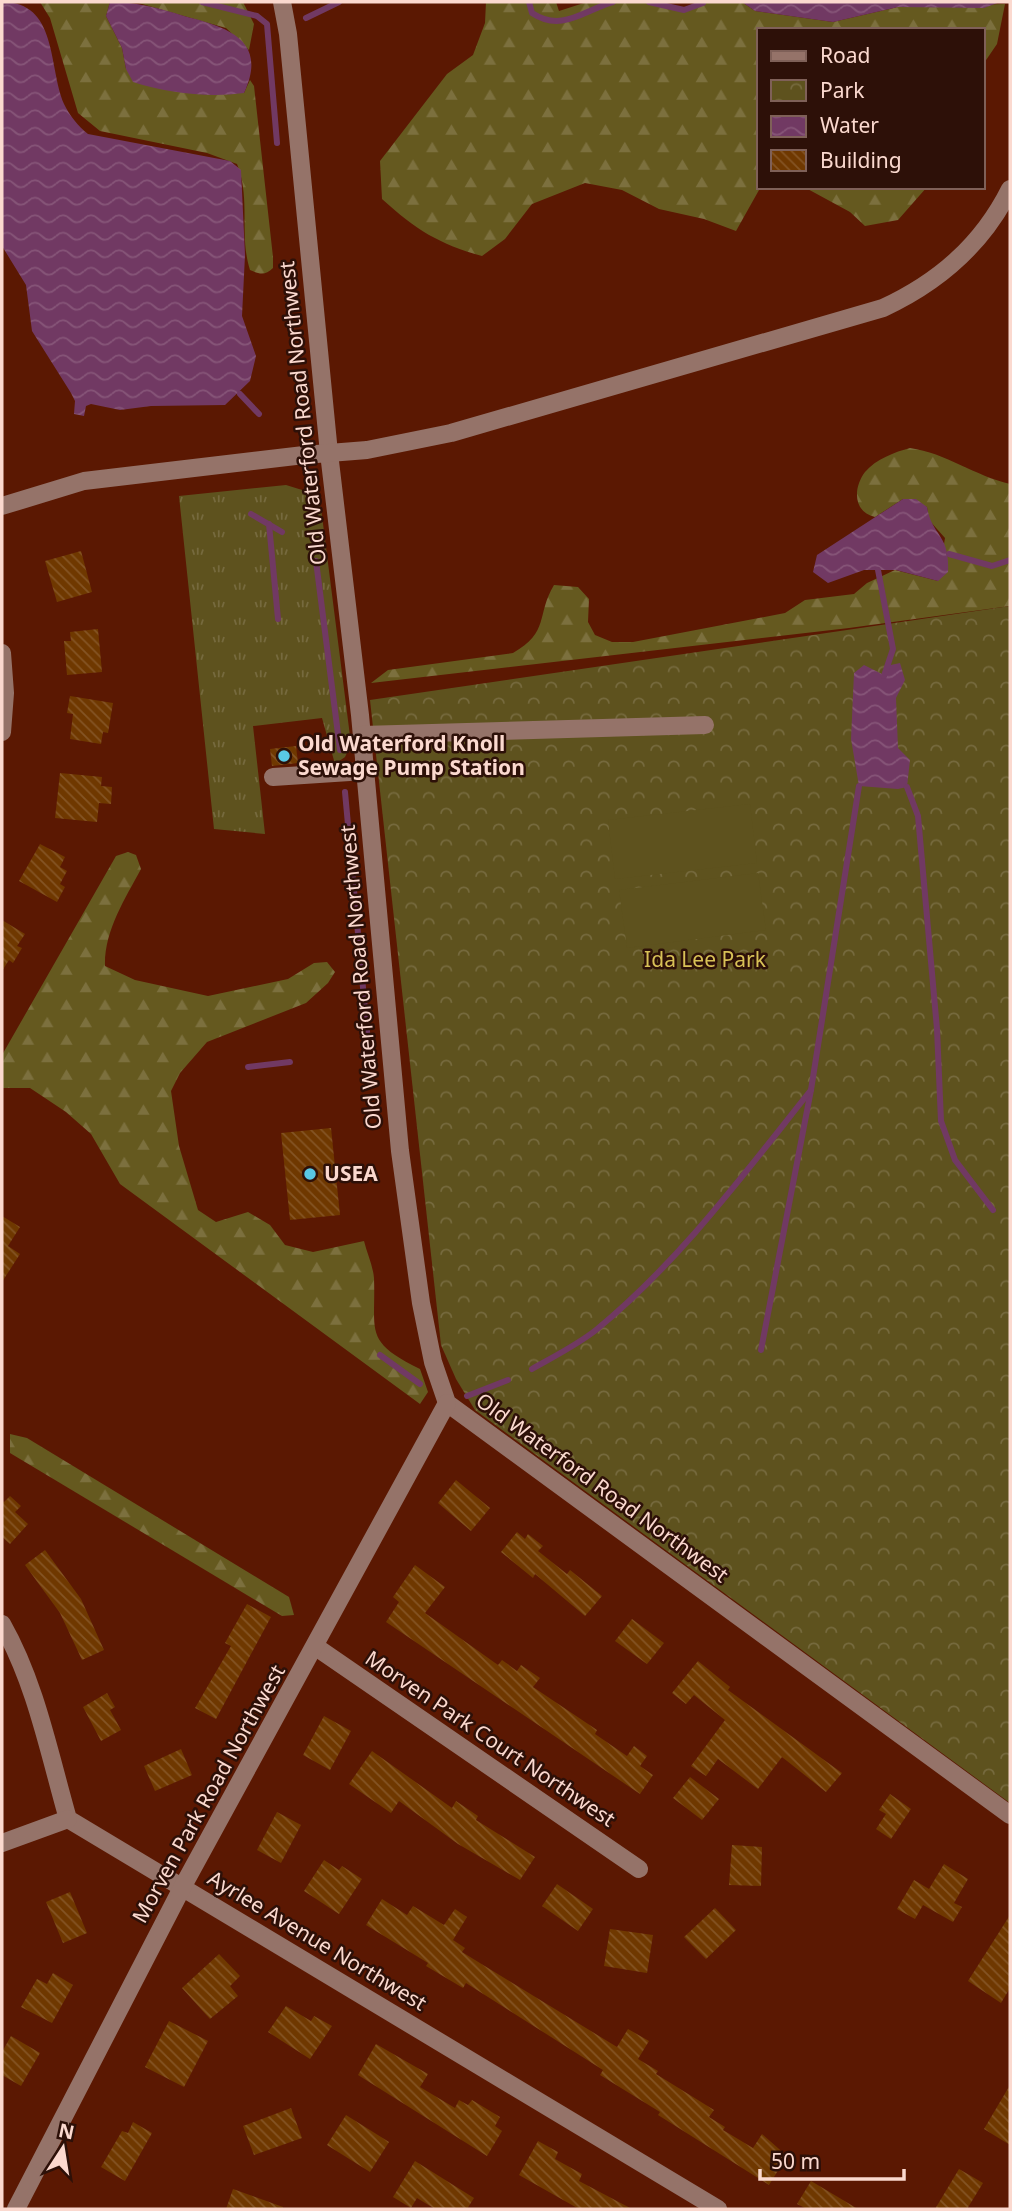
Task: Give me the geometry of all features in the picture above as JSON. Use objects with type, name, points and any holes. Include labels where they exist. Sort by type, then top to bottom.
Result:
[{"type":"street","name":"Old Waterford Road Northwest","points":[[283,9],[329,453],[362,735],[400,1151],[421,1303],[433,1362],[447,1403],[1010,1815]]},
{"type":"street","points":[[2,506],[84,481],[367,450],[451,433],[883,308],[934,280],[960,259],[986,230],[1010,189]]},
{"type":"street","points":[[2,653],[5,693],[2,732]]},
{"type":"street","points":[[362,735],[705,725]]},
{"type":"street","points":[[273,777],[365,771]]},
{"type":"street","name":"Morven Park Road Northwest","points":[[16,2209],[183,1886],[447,1403]]},
{"type":"street","points":[[2,1624],[19,1658],[35,1701],[68,1819],[2,1843]]},
{"type":"street","name":"Morven Park Court Northwest","points":[[316,1647],[639,1869]]},
{"type":"street","name":"Ayrlee Avenue Northwest","points":[[68,1819],[718,2209]]},
{"type":"green space","points":[[40,2],[110,2],[106,16],[122,48],[126,69],[244,93],[250,80],[254,86],[273,257],[273,268],[270,271],[262,274],[250,270],[245,244],[243,190],[237,164],[207,153],[100,131],[78,113],[50,18]]},
{"type":"green space","points":[[135,2],[243,2],[254,24],[249,50],[226,28]]},
{"type":"green space","points":[[486,2],[556,2],[559,11],[587,2],[653,2],[684,10],[707,2],[742,2],[755,11],[833,22],[898,7],[1005,4],[997,44],[984,63],[984,28],[757,28],[757,189],[763,189],[759,190],[736,231],[704,219],[659,209],[622,190],[585,183],[532,204],[505,239],[482,256],[429,235],[382,199],[380,161],[447,74],[473,55],[485,23]]},
{"type":"green space","points":[[808,189],[925,189],[898,220],[865,226],[850,212]]},
{"type":"green space","points":[[910,448],[936,455],[1010,484],[1010,606],[849,628],[371,683],[388,670],[513,653],[525,645],[537,630],[554,585],[578,587],[589,599],[588,622],[595,635],[612,642],[633,642],[785,613],[805,600],[854,594],[867,583],[895,570],[938,581],[945,538],[929,520],[927,507],[903,499],[875,517],[862,510],[857,499],[858,485],[869,467]]},
{"type":"green space","points":[[286,485],[315,494],[321,508],[351,744],[345,757],[335,764],[322,718],[253,726],[265,834],[214,829],[179,496]]},
{"type":"green space","name":"Ida Lee Park","points":[[1010,606],[1010,1803],[475,1410],[456,1379],[441,1345],[370,700]]},
{"type":"green space","points":[[750,804],[757,863],[615,879],[608,820]]},
{"type":"green space","points":[[128,852],[136,855],[141,869],[112,928],[105,966],[135,980],[208,996],[288,979],[314,963],[327,962],[335,972],[328,983],[306,1003],[207,1042],[180,1073],[171,1091],[179,1146],[198,1210],[216,1222],[248,1212],[270,1225],[285,1245],[313,1252],[364,1241],[373,1273],[376,1333],[389,1351],[420,1369],[428,1392],[420,1404],[120,1184],[91,1134],[66,1112],[30,1088],[2,1088],[2,1055],[116,856]]},
{"type":"green space","points":[[758,873],[766,930],[627,948],[619,890]]},
{"type":"green space","points":[[10,1434],[27,1438],[289,1597],[294,1615],[282,1616],[10,1453]]},
{"type":"water","points":[[2,2],[20,5],[33,13],[42,24],[64,104],[74,120],[88,134],[230,161],[241,170],[245,255],[242,316],[256,356],[250,381],[225,405],[151,406],[120,410],[91,404],[86,406],[84,416],[74,414],[75,401],[71,393],[32,331],[26,285],[2,246]]},
{"type":"water","points":[[110,2],[166,10],[215,25],[239,38],[247,48],[251,60],[250,75],[244,93],[188,93],[133,82],[126,69],[122,48],[106,16]]},
{"type":"water","points":[[742,2],[1000,2],[984,8],[898,7],[833,22],[755,11]]},
{"type":"water","points":[[903,499],[916,499],[927,507],[929,517],[944,542],[948,572],[938,581],[896,570],[864,570],[828,583],[813,572],[817,555]]},
{"type":"water","points":[[900,663],[905,680],[896,698],[898,748],[910,760],[907,787],[898,789],[859,786],[851,739],[854,673],[864,665],[884,675],[886,666]]},
{"type":"building","points":[[81,551],[92,592],[57,602],[45,561]]},
{"type":"building","points":[[98,629],[102,672],[67,675],[64,641],[71,641],[70,632]]},
{"type":"building","points":[[70,696],[113,703],[108,733],[103,732],[101,744],[70,739],[73,714],[67,713]]},
{"type":"building","name":"Old Waterford Knoll Sewage Pump Station","points":[[296,746],[298,763],[272,766],[270,749]]},
{"type":"building","points":[[60,773],[102,777],[101,786],[112,787],[111,804],[99,803],[97,822],[55,818]]},
{"type":"building","points":[[40,844],[65,857],[60,867],[67,871],[60,884],[65,887],[57,902],[19,881]]},
{"type":"building","points":[[2,920],[25,934],[17,946],[22,948],[13,963],[9,960],[2,971]]},
{"type":"building","name":"USEA","points":[[331,1128],[340,1215],[290,1220],[281,1133]]},
{"type":"building","points":[[2,1216],[20,1227],[8,1246],[20,1254],[2,1282]]},
{"type":"building","points":[[456,1480],[490,1508],[471,1531],[438,1503]]},
{"type":"building","points":[[10,1496],[21,1506],[15,1512],[28,1524],[10,1544],[2,1537],[2,1500],[4,1502]]},
{"type":"building","points":[[517,1532],[525,1539],[528,1534],[543,1546],[538,1551],[567,1574],[570,1570],[602,1596],[585,1616],[535,1574],[533,1578],[501,1552]]},
{"type":"building","points":[[45,1550],[81,1599],[104,1650],[82,1660],[60,1613],[25,1565]]},
{"type":"building","points":[[415,1565],[445,1587],[425,1613],[498,1665],[502,1660],[517,1671],[521,1665],[540,1678],[533,1687],[597,1730],[595,1734],[627,1756],[634,1746],[647,1756],[640,1766],[653,1775],[640,1794],[386,1622],[399,1602],[393,1597]]},
{"type":"building","points":[[247,1604],[271,1617],[216,1719],[195,1708],[231,1646],[225,1643]]},
{"type":"building","points":[[632,1619],[664,1643],[647,1664],[615,1641]]},
{"type":"building","points":[[698,1661],[730,1687],[728,1690],[842,1773],[826,1792],[782,1757],[758,1789],[718,1759],[706,1776],[691,1766],[725,1720],[694,1695],[686,1704],[672,1693]]},
{"type":"building","points":[[107,1693],[115,1707],[110,1710],[121,1730],[101,1741],[83,1707]]},
{"type":"building","points":[[324,1716],[351,1731],[330,1770],[303,1755]]},
{"type":"building","points":[[181,1749],[192,1775],[155,1791],[144,1766]]},
{"type":"building","points":[[372,1751],[452,1808],[456,1801],[478,1816],[476,1820],[535,1857],[520,1880],[458,1844],[399,1801],[391,1813],[349,1784]]},
{"type":"building","points":[[690,1777],[719,1799],[702,1820],[673,1798]]},
{"type":"building","points":[[890,1794],[911,1809],[891,1839],[876,1829],[886,1814],[879,1810]]},
{"type":"building","points":[[277,1812],[301,1825],[281,1863],[257,1850]]},
{"type":"building","points":[[732,1845],[762,1847],[761,1886],[729,1885]]},
{"type":"building","points":[[324,1860],[339,1870],[342,1866],[362,1879],[339,1914],[304,1891]]},
{"type":"building","points":[[944,1864],[968,1879],[954,1903],[962,1907],[953,1922],[923,1905],[915,1919],[897,1909],[914,1880],[929,1889]]},
{"type":"building","points":[[557,1884],[593,1909],[578,1931],[542,1906]]},
{"type":"building","points":[[70,1892],[87,1933],[63,1943],[46,1902]]},
{"type":"building","points":[[382,1899],[407,1915],[413,1906],[444,1925],[455,1909],[467,1917],[453,1940],[465,1948],[462,1952],[617,2047],[628,2029],[649,2041],[638,2059],[658,2071],[656,2074],[714,2110],[709,2117],[725,2127],[723,2130],[753,2148],[762,2134],[787,2156],[769,2185],[600,2075],[603,2070],[466,1983],[463,1988],[426,1966],[428,1963],[366,1925]]},
{"type":"building","points":[[715,1908],[736,1930],[706,1959],[684,1937]]},
{"type":"building","points":[[1010,1915],[1010,1988],[1001,2003],[968,1981]]},
{"type":"building","points":[[610,1929],[653,1935],[647,1973],[604,1966]]},
{"type":"building","points":[[219,1954],[240,1976],[230,1986],[238,1996],[210,2019],[182,1988]]},
{"type":"building","points":[[53,1973],[73,1985],[52,2023],[21,2007],[37,1979],[47,1984]]},
{"type":"building","points":[[286,2006],[311,2021],[314,2016],[332,2026],[310,2059],[268,2032]]},
{"type":"building","points":[[169,2021],[208,2041],[184,2087],[145,2067]]},
{"type":"building","points":[[11,2036],[40,2053],[21,2086],[2,2075],[2,2052]]},
{"type":"building","points":[[376,2044],[428,2074],[420,2087],[455,2108],[459,2100],[468,2105],[472,2100],[500,2117],[495,2126],[502,2131],[487,2156],[358,2075]]},
{"type":"building","points":[[1010,2085],[1010,2145],[984,2129]]},
{"type":"building","points":[[291,2108],[302,2138],[254,2155],[243,2126]]},
{"type":"building","points":[[346,2115],[389,2142],[370,2172],[327,2145]]},
{"type":"building","points":[[133,2122],[152,2133],[125,2181],[101,2167],[122,2131],[128,2133]]},
{"type":"building","points":[[538,2141],[558,2152],[555,2159],[582,2174],[579,2181],[632,2209],[579,2209],[519,2175]]},
{"type":"building","points":[[415,2161],[474,2198],[467,2209],[435,2209],[417,2198],[411,2208],[393,2197]]},
{"type":"building","points":[[959,2169],[983,2183],[967,2209],[935,2209]]},
{"type":"building","points":[[811,2181],[858,2209],[807,2209],[797,2204]]},
{"type":"building","points":[[233,2189],[283,2207],[283,2209],[226,2209]]},
{"type":"waterway","points":[[202,2],[257,16],[267,24],[277,143]]},
{"type":"waterway","points":[[306,18],[339,2]]},
{"type":"waterway","points":[[529,2],[532,13],[553,21],[573,18],[613,2]]},
{"type":"waterway","points":[[649,2],[684,10],[703,3]]},
{"type":"waterway","points":[[240,394],[259,414]]},
{"type":"waterway","points":[[251,514],[282,532]]},
{"type":"waterway","points":[[269,524],[278,619]]},
{"type":"waterway","points":[[949,554],[992,566],[1010,560]]},
{"type":"waterway","points":[[316,561],[340,750]]},
{"type":"waterway","points":[[878,570],[893,649],[884,676]]},
{"type":"waterway","points":[[761,1350],[811,1090],[859,786]]},
{"type":"waterway","points":[[907,787],[918,816],[937,1029],[941,1121],[955,1160],[993,1210]]},
{"type":"waterway","points":[[345,792],[368,1042]]},
{"type":"waterway","points":[[248,1067],[290,1062]]},
{"type":"waterway","points":[[532,1369],[596,1330],[655,1276],[710,1216],[811,1090]]},
{"type":"waterway","points":[[380,1355],[420,1384]]},
{"type":"waterway","points":[[467,1396],[508,1380]]},
{"type":"place","name":"Old Waterford Knoll Sewage Pump Station","points":[[284,756]]},
{"type":"place","name":"USEA","points":[[310,1174]]}]
